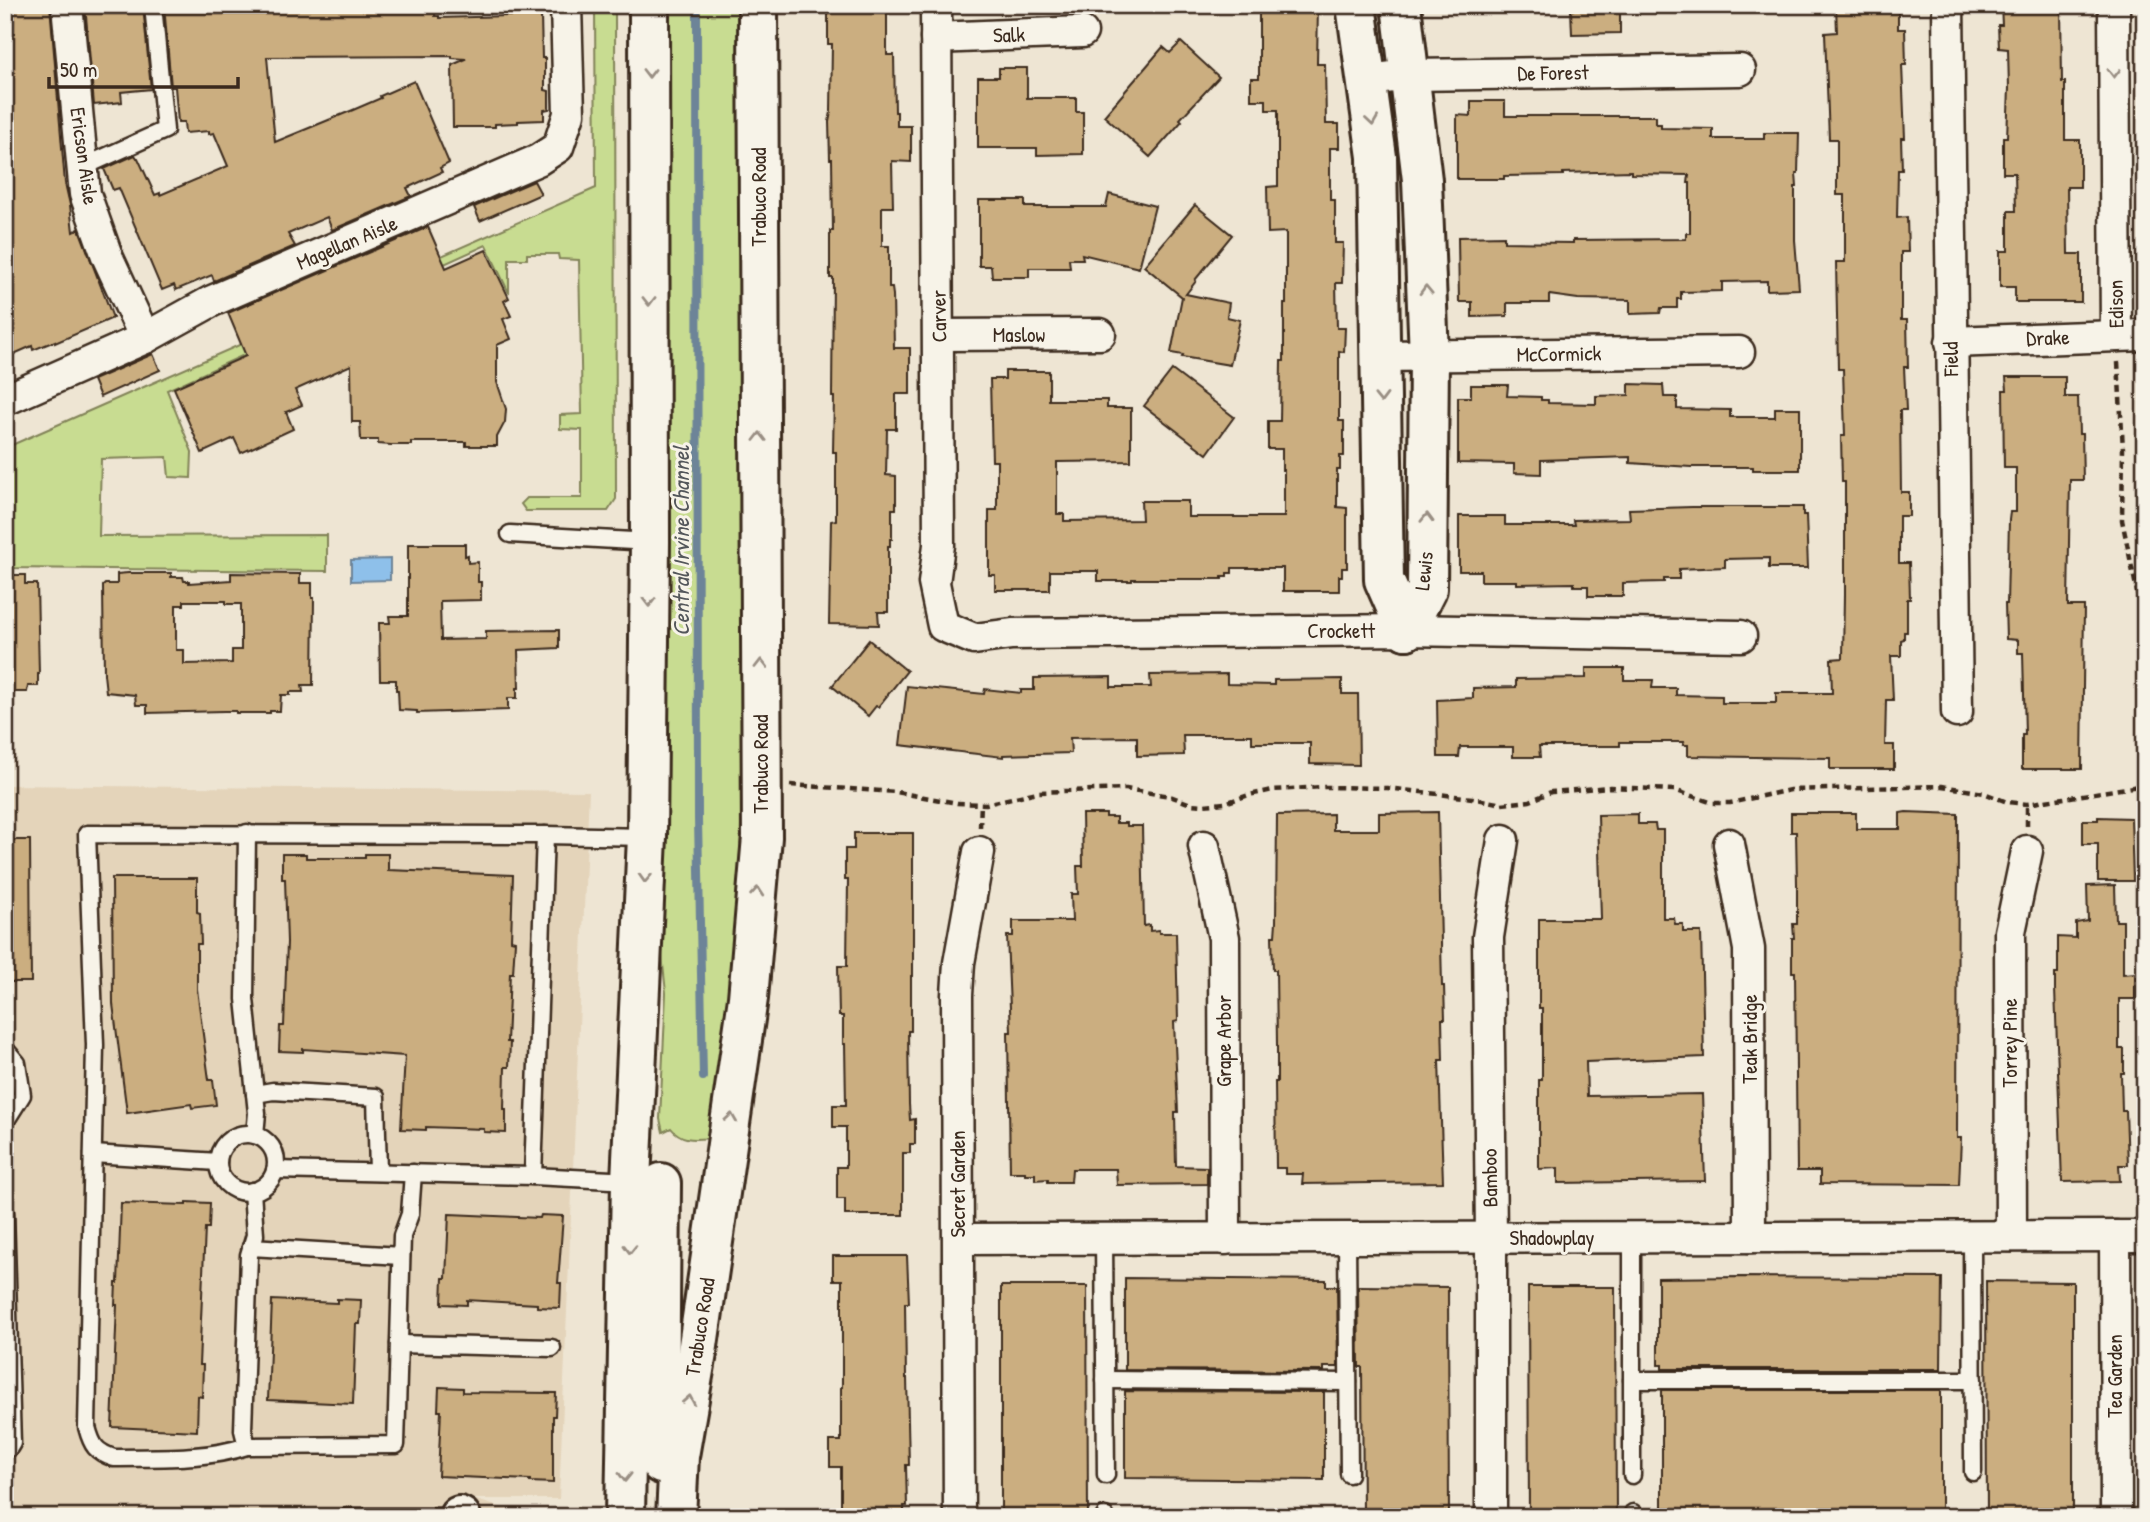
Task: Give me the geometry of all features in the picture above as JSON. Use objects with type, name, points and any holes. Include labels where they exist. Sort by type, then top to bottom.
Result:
[{"type":"main road","points":[[649,5],[650,542],[646,1182],[660,1459],[676,1512]]},
{"type":"main road","name":"Trabuco Road","points":[[676,1512],[679,1456],[722,1185],[748,998],[762,836],[758,5]]},
{"type":"main road","name":"Lewis","points":[[1356,5],[1377,157],[1384,580],[1406,630]]},
{"type":"main road","name":"Lewis","points":[[1401,5],[1422,180],[1429,356],[1427,589],[1406,630]]},
{"type":"main road","points":[[646,1182],[722,1185]]},
{"type":"main road","points":[[625,1517],[646,1182]]},
{"type":"street","name":"Ericson Aisle","points":[[68,5],[85,194],[107,256],[145,338]]},
{"type":"street","name":"Magellan Aisle","points":[[5,400],[145,338],[212,301],[538,160],[558,147],[569,114],[566,5]]},
{"type":"street","name":"Carver","points":[[936,5],[939,545],[934,583],[943,626]]},
{"type":"street","name":"Field","points":[[1948,5],[1956,712]]},
{"type":"street","name":"Edison","points":[[2114,5],[2131,335]]},
{"type":"street","name":"Salk","points":[[936,38],[1082,32]]},
{"type":"street","name":"De Forest","points":[[1367,80],[1411,75],[1740,70]]},
{"type":"street","name":"Maslow","points":[[939,335],[1100,334]]},
{"type":"street","name":"Drake","points":[[1951,341],[2131,335]]},
{"type":"street","name":"McCormick","points":[[1380,356],[1738,352]]},
{"type":"street","name":"Crockett","points":[[943,626],[974,639],[1012,634],[1406,630],[1741,636]]},
{"type":"street","name":"Bamboo","points":[[1491,1517],[1488,937],[1503,841]]},
{"type":"street","name":"Teak Bridge","points":[[1729,844],[1749,949],[1750,1237]]},
{"type":"street","name":"Grape Arbor","points":[[1204,846],[1224,938],[1225,1239]]},
{"type":"street","name":"Torrey Pine","points":[[2011,1236],[2010,932],[2027,851]]},
{"type":"street","name":"Secret Garden","points":[[959,1517],[959,963],[979,852]]},
{"type":"street","name":"Tea Garden","points":[[2115,1236],[2116,1517]]},
{"type":"street","name":"Shadowplay","points":[[958,1239],[2145,1236]]},
{"type":"lane","points":[[83,167],[165,131],[153,5]]},
{"type":"lane","points":[[510,534],[650,542]]},
{"type":"lane","points":[[247,833],[245,999],[257,1113],[255,1135]]},
{"type":"lane","points":[[412,1173],[410,1214],[402,1236],[396,1445],[247,1446],[209,1456],[114,1458],[101,1454],[91,1443],[87,1427],[95,1045],[87,834],[647,837]]},
{"type":"lane","points":[[533,1176],[545,835]]},
{"type":"lane","points":[[5,1049],[17,1063],[22,1095],[5,1122]]},
{"type":"lane","points":[[255,1094],[274,1091],[376,1097],[378,1172]]},
{"type":"lane","points":[[241,1135],[255,1135],[272,1149],[275,1170],[262,1187],[242,1191],[229,1185],[220,1174],[220,1153],[228,1141],[241,1135]]},
{"type":"lane","points":[[93,1154],[218,1162]]},
{"type":"lane","points":[[275,1170],[533,1176],[646,1182]]},
{"type":"lane","points":[[247,1446],[243,1430],[249,1255],[255,1235],[252,1191]]},
{"type":"lane","points":[[5,1213],[12,1443],[9,1448],[5,1448]]},
{"type":"lane","points":[[1632,1237],[1632,1475]]},
{"type":"lane","points":[[1972,1237],[1973,1472]]},
{"type":"lane","points":[[1347,1238],[1349,1474]]},
{"type":"lane","points":[[1104,1239],[1106,1475]]},
{"type":"lane","points":[[251,1247],[401,1256]]},
{"type":"lane","points":[[399,1345],[552,1349]]},
{"type":"lane","points":[[1105,1380],[1348,1382]]},
{"type":"lane","points":[[1632,1380],[1973,1380]]},
{"type":"lane","points":[[348,1517],[459,1517]]},
{"type":"path","name":"Edison","points":[[2131,335],[2123,449],[2122,520],[2145,642]]},
{"type":"path","points":[[761,783],[896,792],[957,803],[981,803],[1037,792],[1126,789],[1204,805],[1225,803],[1249,794],[1273,790],[1324,787],[1387,788],[1502,804],[1530,801],[1551,792],[1578,788],[1674,790],[1729,806],[1790,790],[1942,786],[1984,793],[2027,807],[2145,785]]},
{"type":"path","points":[[980,813],[981,803]]},
{"type":"path","points":[[1502,804],[1502,811]]},
{"type":"path","points":[[1204,805],[1204,812]]},
{"type":"shaded area","points":[[5,785],[589,791],[559,1499],[473,1499],[533,1517],[5,1517]]},
{"type":"green space","points":[[595,5],[615,5],[616,499],[608,511],[526,511],[521,504],[527,498],[582,498],[582,430],[560,429],[560,415],[582,414],[579,260],[559,259],[558,254],[527,254],[527,259],[509,259],[509,293],[486,245],[167,390],[192,452],[191,478],[169,477],[167,457],[101,459],[99,536],[327,535],[327,571],[5,568],[5,448],[596,188]]},
{"type":"green space","points":[[658,5],[739,5],[743,771],[737,932],[712,1138],[700,1139],[685,1138],[671,1128],[663,1132],[660,1119],[666,993],[658,916]]},
{"type":"green space","points":[[2145,1274],[2145,1517],[2143,1517]]},
{"type":"water","points":[[390,559],[390,580],[351,581],[351,560]]},
{"type":"building","points":[[5,5],[50,5],[65,183],[73,232],[79,229],[113,318],[55,343],[33,350],[32,346],[5,358]]},
{"type":"building","points":[[85,5],[143,5],[151,89],[121,92],[122,102],[94,105]]},
{"type":"building","points":[[164,5],[435,5],[435,16],[439,18],[541,15],[542,58],[545,58],[545,90],[549,91],[549,109],[544,110],[544,120],[495,124],[495,127],[453,127],[452,65],[466,59],[452,56],[267,57],[275,142],[381,98],[380,96],[414,81],[449,163],[440,168],[442,172],[407,188],[411,196],[332,230],[327,217],[288,234],[295,246],[214,281],[212,275],[176,290],[174,285],[162,290],[119,188],[113,190],[104,169],[135,155],[155,195],[160,195],[228,166],[214,133],[185,133],[184,122],[178,122],[175,87],[171,87]]},
{"type":"building","points":[[828,5],[878,5],[878,10],[887,10],[887,55],[894,55],[897,126],[911,126],[911,162],[892,161],[893,207],[882,207],[882,246],[889,246],[894,348],[910,348],[910,394],[896,394],[896,429],[887,429],[886,475],[896,476],[896,509],[892,509],[892,539],[888,546],[888,612],[878,612],[879,625],[829,624],[831,521],[836,520],[836,452],[833,452],[832,397],[833,278],[830,278],[830,231],[833,231],[829,122],[832,44],[828,44]]},
{"type":"building","points":[[1259,5],[1318,5],[1317,64],[1325,64],[1326,124],[1339,124],[1339,148],[1330,148],[1330,200],[1335,200],[1335,243],[1343,243],[1342,283],[1336,283],[1337,328],[1345,328],[1344,352],[1339,351],[1339,421],[1344,421],[1344,456],[1340,456],[1340,470],[1337,470],[1337,507],[1347,508],[1347,568],[1342,568],[1342,576],[1339,576],[1339,591],[1283,591],[1283,568],[1232,568],[1232,573],[1227,573],[1227,577],[1222,579],[1132,581],[1098,581],[1098,571],[1050,571],[1050,590],[995,590],[995,575],[989,575],[989,510],[997,510],[997,461],[992,461],[990,379],[1005,379],[1005,371],[1049,371],[1049,400],[1107,400],[1107,408],[1131,408],[1131,461],[1057,462],[1057,514],[1064,514],[1064,521],[1142,520],[1141,501],[1188,501],[1188,517],[1284,517],[1282,449],[1268,449],[1268,421],[1280,421],[1286,304],[1286,232],[1268,233],[1267,187],[1278,186],[1278,110],[1266,110],[1266,100],[1251,100],[1251,78],[1259,78]]},
{"type":"building","points":[[1573,5],[1620,5],[1620,33],[1572,34]]},
{"type":"building","points":[[1836,5],[1898,5],[1898,29],[1905,29],[1906,65],[1902,65],[1905,138],[1901,138],[1902,170],[1898,170],[1897,218],[1907,217],[1908,252],[1901,252],[1901,320],[1907,320],[1908,367],[1904,367],[1906,410],[1900,410],[1901,492],[1909,492],[1909,516],[1899,516],[1899,563],[1909,563],[1910,599],[1907,599],[1907,632],[1904,632],[1904,639],[1901,640],[1901,656],[1891,656],[1893,700],[1886,700],[1885,745],[1894,745],[1894,769],[1830,769],[1830,758],[1688,756],[1688,745],[1683,745],[1684,742],[1620,742],[1620,746],[1539,746],[1540,757],[1513,757],[1513,747],[1460,747],[1459,757],[1438,757],[1437,700],[1473,698],[1473,688],[1516,687],[1516,679],[1586,678],[1586,668],[1624,668],[1624,680],[1653,680],[1652,688],[1676,688],[1676,695],[1722,696],[1722,703],[1776,703],[1776,693],[1832,693],[1831,659],[1843,658],[1845,595],[1845,482],[1842,482],[1841,436],[1845,436],[1843,369],[1838,369],[1836,262],[1845,262],[1845,195],[1837,195],[1837,139],[1829,139],[1825,33],[1837,32]]},
{"type":"building","points":[[2001,5],[2061,5],[2065,140],[2080,140],[2080,187],[2067,187],[2068,254],[2081,254],[2081,302],[2015,302],[2015,287],[2000,287],[2000,251],[2008,251],[2008,211],[2016,211],[2015,173],[2003,173],[2003,137],[2007,137],[2009,88],[2008,49],[1999,48]]},
{"type":"building","points":[[1181,42],[1219,77],[1180,119],[1182,121],[1150,157],[1104,116],[1163,47],[1170,53]]},
{"type":"building","points":[[999,68],[1027,68],[1027,98],[1076,98],[1076,112],[1083,112],[1083,154],[1037,155],[1037,148],[978,148],[978,77],[999,77]]},
{"type":"building","points":[[1471,101],[1505,101],[1505,116],[1656,116],[1656,124],[1661,124],[1661,128],[1713,129],[1713,139],[1764,139],[1764,133],[1799,133],[1795,240],[1799,289],[1767,290],[1767,281],[1722,282],[1722,291],[1681,292],[1681,299],[1677,299],[1677,308],[1661,308],[1660,313],[1630,314],[1630,300],[1578,299],[1549,295],[1549,303],[1507,303],[1507,316],[1472,317],[1472,302],[1459,302],[1458,237],[1504,236],[1504,242],[1573,243],[1573,240],[1686,239],[1686,233],[1690,233],[1690,183],[1689,175],[1631,174],[1631,171],[1504,176],[1504,179],[1457,179],[1457,115],[1471,116]]},
{"type":"building","points":[[534,181],[541,194],[480,221],[474,207]]},
{"type":"building","points":[[1109,194],[1155,206],[1139,268],[1082,254],[1083,259],[1069,259],[1070,268],[1029,268],[1029,277],[992,277],[991,266],[979,266],[979,200],[1025,200],[1025,207],[1106,207]]},
{"type":"building","points":[[1195,205],[1232,235],[1186,294],[1229,303],[1227,317],[1240,320],[1230,365],[1171,353],[1182,297],[1144,266]]},
{"type":"building","points":[[428,227],[446,268],[486,250],[509,298],[504,301],[511,316],[503,319],[511,339],[497,345],[497,382],[506,409],[505,422],[497,437],[497,446],[466,446],[466,442],[411,442],[411,445],[391,445],[378,444],[378,440],[361,440],[360,422],[352,422],[351,365],[295,390],[302,405],[286,412],[293,429],[241,453],[234,438],[202,453],[174,388],[246,356],[228,313]]},
{"type":"building","points":[[153,354],[160,370],[100,397],[93,380]]},
{"type":"building","points":[[1172,370],[1234,417],[1207,454],[1144,406]]},
{"type":"building","points":[[2006,377],[2065,377],[2065,397],[2078,397],[2083,480],[2070,480],[2068,606],[2084,606],[2082,769],[2022,769],[2022,735],[2025,735],[2023,653],[2018,653],[2018,640],[2006,639],[2009,520],[2010,512],[2016,512],[2016,468],[2004,468],[2003,390],[2007,390]]},
{"type":"building","points":[[1629,384],[1663,385],[1664,397],[1677,397],[1677,409],[1730,410],[1730,417],[1775,417],[1775,408],[1800,408],[1800,470],[1630,463],[1630,457],[1541,460],[1541,474],[1514,473],[1514,464],[1458,463],[1458,397],[1471,397],[1471,385],[1508,385],[1507,396],[1541,397],[1541,400],[1548,400],[1548,403],[1596,404],[1596,396],[1629,395]]},
{"type":"building","points":[[1803,507],[1803,515],[1806,515],[1808,568],[1769,568],[1769,558],[1725,559],[1725,567],[1679,569],[1679,579],[1623,583],[1623,596],[1588,596],[1588,586],[1574,586],[1574,583],[1517,584],[1517,581],[1481,581],[1481,571],[1459,571],[1459,516],[1505,516],[1505,525],[1574,525],[1573,520],[1630,519],[1629,509]]},
{"type":"building","points":[[408,544],[465,544],[468,563],[478,562],[481,600],[440,601],[441,640],[486,639],[486,631],[559,630],[559,648],[518,650],[519,688],[517,698],[508,698],[508,710],[417,713],[399,710],[396,680],[380,680],[379,623],[390,623],[389,616],[408,616]]},
{"type":"building","points":[[171,573],[171,577],[183,577],[184,581],[189,583],[231,580],[231,573],[300,574],[300,583],[312,583],[314,598],[313,685],[302,685],[303,692],[281,695],[280,711],[270,713],[147,713],[147,705],[136,705],[135,695],[106,692],[103,586],[117,584],[117,574]],"holes":[[[184,601],[226,601],[226,604],[241,604],[241,650],[232,650],[232,663],[184,664],[184,650],[176,650],[176,605],[184,605]]]},
{"type":"building","points":[[5,575],[25,575],[25,584],[37,584],[38,686],[28,686],[27,692],[5,692]]},
{"type":"building","points":[[869,640],[907,671],[868,716],[832,686]]},
{"type":"building","points":[[1227,674],[1227,684],[1274,685],[1274,680],[1342,679],[1342,694],[1358,694],[1359,765],[1310,764],[1310,743],[1252,743],[1252,735],[1183,735],[1184,755],[1137,756],[1137,737],[1070,738],[1071,753],[1003,757],[900,745],[907,686],[984,694],[985,689],[1021,693],[1021,690],[1034,690],[1034,678],[1111,677],[1111,687],[1151,687],[1150,675]]},
{"type":"building","points":[[1438,812],[1445,1019],[1442,1019],[1443,1060],[1439,1060],[1443,1182],[1302,1184],[1303,1174],[1285,1174],[1285,1168],[1276,1168],[1276,970],[1273,970],[1272,936],[1275,936],[1276,922],[1277,815],[1333,814],[1333,830],[1379,830],[1379,813]]},
{"type":"building","points":[[1791,813],[1856,813],[1856,829],[1900,829],[1900,813],[1958,814],[1957,1138],[1961,1138],[1959,1185],[1820,1184],[1820,1171],[1797,1171],[1795,972],[1792,972],[1792,938],[1793,924],[1797,924],[1797,884],[1796,832],[1791,832]]},
{"type":"building","points":[[1082,814],[1106,814],[1106,817],[1116,817],[1116,823],[1142,826],[1144,926],[1150,925],[1150,931],[1159,930],[1159,933],[1176,933],[1176,1166],[1207,1167],[1207,1184],[1117,1185],[1116,1169],[1072,1169],[1071,1182],[1035,1180],[1035,1174],[1010,1172],[1008,1032],[1011,1032],[1007,936],[1013,936],[1013,921],[1072,921],[1071,894],[1078,894],[1077,866],[1083,866]]},
{"type":"building","points":[[1638,814],[1638,824],[1655,824],[1656,830],[1663,830],[1663,918],[1674,918],[1675,924],[1683,924],[1683,932],[1701,932],[1704,1057],[1586,1062],[1587,1096],[1702,1094],[1705,1181],[1558,1183],[1558,1168],[1539,1169],[1542,1008],[1539,1008],[1539,919],[1601,919],[1598,815]]},
{"type":"building","points":[[2098,817],[2131,818],[2133,881],[2098,881],[2098,844],[2083,844],[2083,820],[2098,820]]},
{"type":"building","points":[[854,833],[913,833],[913,976],[911,1031],[908,1031],[909,1104],[910,1120],[915,1119],[915,1144],[910,1144],[910,1153],[903,1153],[903,1215],[845,1215],[845,1199],[837,1199],[837,1167],[846,1167],[846,1127],[833,1127],[833,1105],[846,1105],[845,1044],[843,1016],[839,1016],[838,966],[847,966],[848,880],[845,880],[845,849],[854,849]]},
{"type":"building","points":[[5,840],[30,840],[31,982],[5,982]]},
{"type":"building","points":[[282,854],[306,854],[306,858],[365,858],[365,854],[388,854],[388,870],[513,875],[511,940],[515,941],[513,973],[510,973],[507,1042],[510,1042],[509,1067],[505,1067],[506,1133],[484,1132],[484,1129],[401,1129],[405,1056],[303,1049],[303,1052],[279,1051],[280,1026],[284,1026],[287,942]]},
{"type":"building","points":[[112,878],[197,878],[201,944],[197,944],[197,989],[209,1080],[213,1080],[216,1105],[192,1108],[191,1104],[127,1113],[113,1004]]},
{"type":"building","points":[[2115,885],[2116,921],[2123,921],[2123,974],[2135,973],[2135,999],[2119,999],[2119,1049],[2124,1049],[2124,1073],[2121,1073],[2122,1111],[2126,1111],[2128,1165],[2119,1165],[2120,1181],[2062,1182],[2055,989],[2055,974],[2058,974],[2058,937],[2076,938],[2076,923],[2088,921],[2087,886]]},
{"type":"building","points":[[186,1202],[210,1203],[209,1228],[205,1228],[199,1365],[203,1365],[202,1397],[198,1396],[197,1431],[112,1427],[121,1203],[186,1205]]},
{"type":"building","points":[[449,1214],[540,1218],[541,1215],[563,1216],[558,1283],[561,1283],[560,1308],[467,1300],[467,1305],[442,1304]]},
{"type":"building","points":[[833,1256],[907,1256],[909,1303],[905,1303],[909,1465],[906,1465],[907,1506],[904,1506],[904,1517],[841,1517],[841,1467],[830,1467],[830,1441],[841,1441],[842,1387],[842,1280],[833,1280]]},
{"type":"building","points":[[1125,1278],[1326,1280],[1326,1286],[1337,1286],[1338,1367],[1324,1367],[1324,1371],[1125,1370]]},
{"type":"building","points":[[1658,1278],[1942,1278],[1941,1369],[1662,1369],[1662,1365],[1658,1365]]},
{"type":"building","points":[[1986,1281],[2073,1282],[2073,1517],[1987,1517]]},
{"type":"building","points":[[1001,1286],[1087,1286],[1088,1517],[1001,1517]]},
{"type":"building","points":[[1358,1286],[1448,1287],[1449,1517],[1363,1517],[1362,1367],[1359,1367]]},
{"type":"building","points":[[1528,1287],[1615,1287],[1616,1517],[1529,1517]]},
{"type":"building","points":[[337,1299],[361,1300],[360,1324],[356,1324],[353,1404],[268,1400],[272,1300],[337,1303]]},
{"type":"building","points":[[439,1387],[463,1388],[463,1392],[556,1393],[553,1416],[553,1483],[438,1476],[441,1411],[438,1411]]},
{"type":"building","points":[[1662,1390],[1941,1390],[1941,1517],[1662,1517]]},
{"type":"building","points":[[1125,1391],[1324,1392],[1324,1480],[1125,1478]]},
{"type":"waterway","name":"Central Irvine Channel","points":[[697,5],[698,819],[703,1077]]}]
